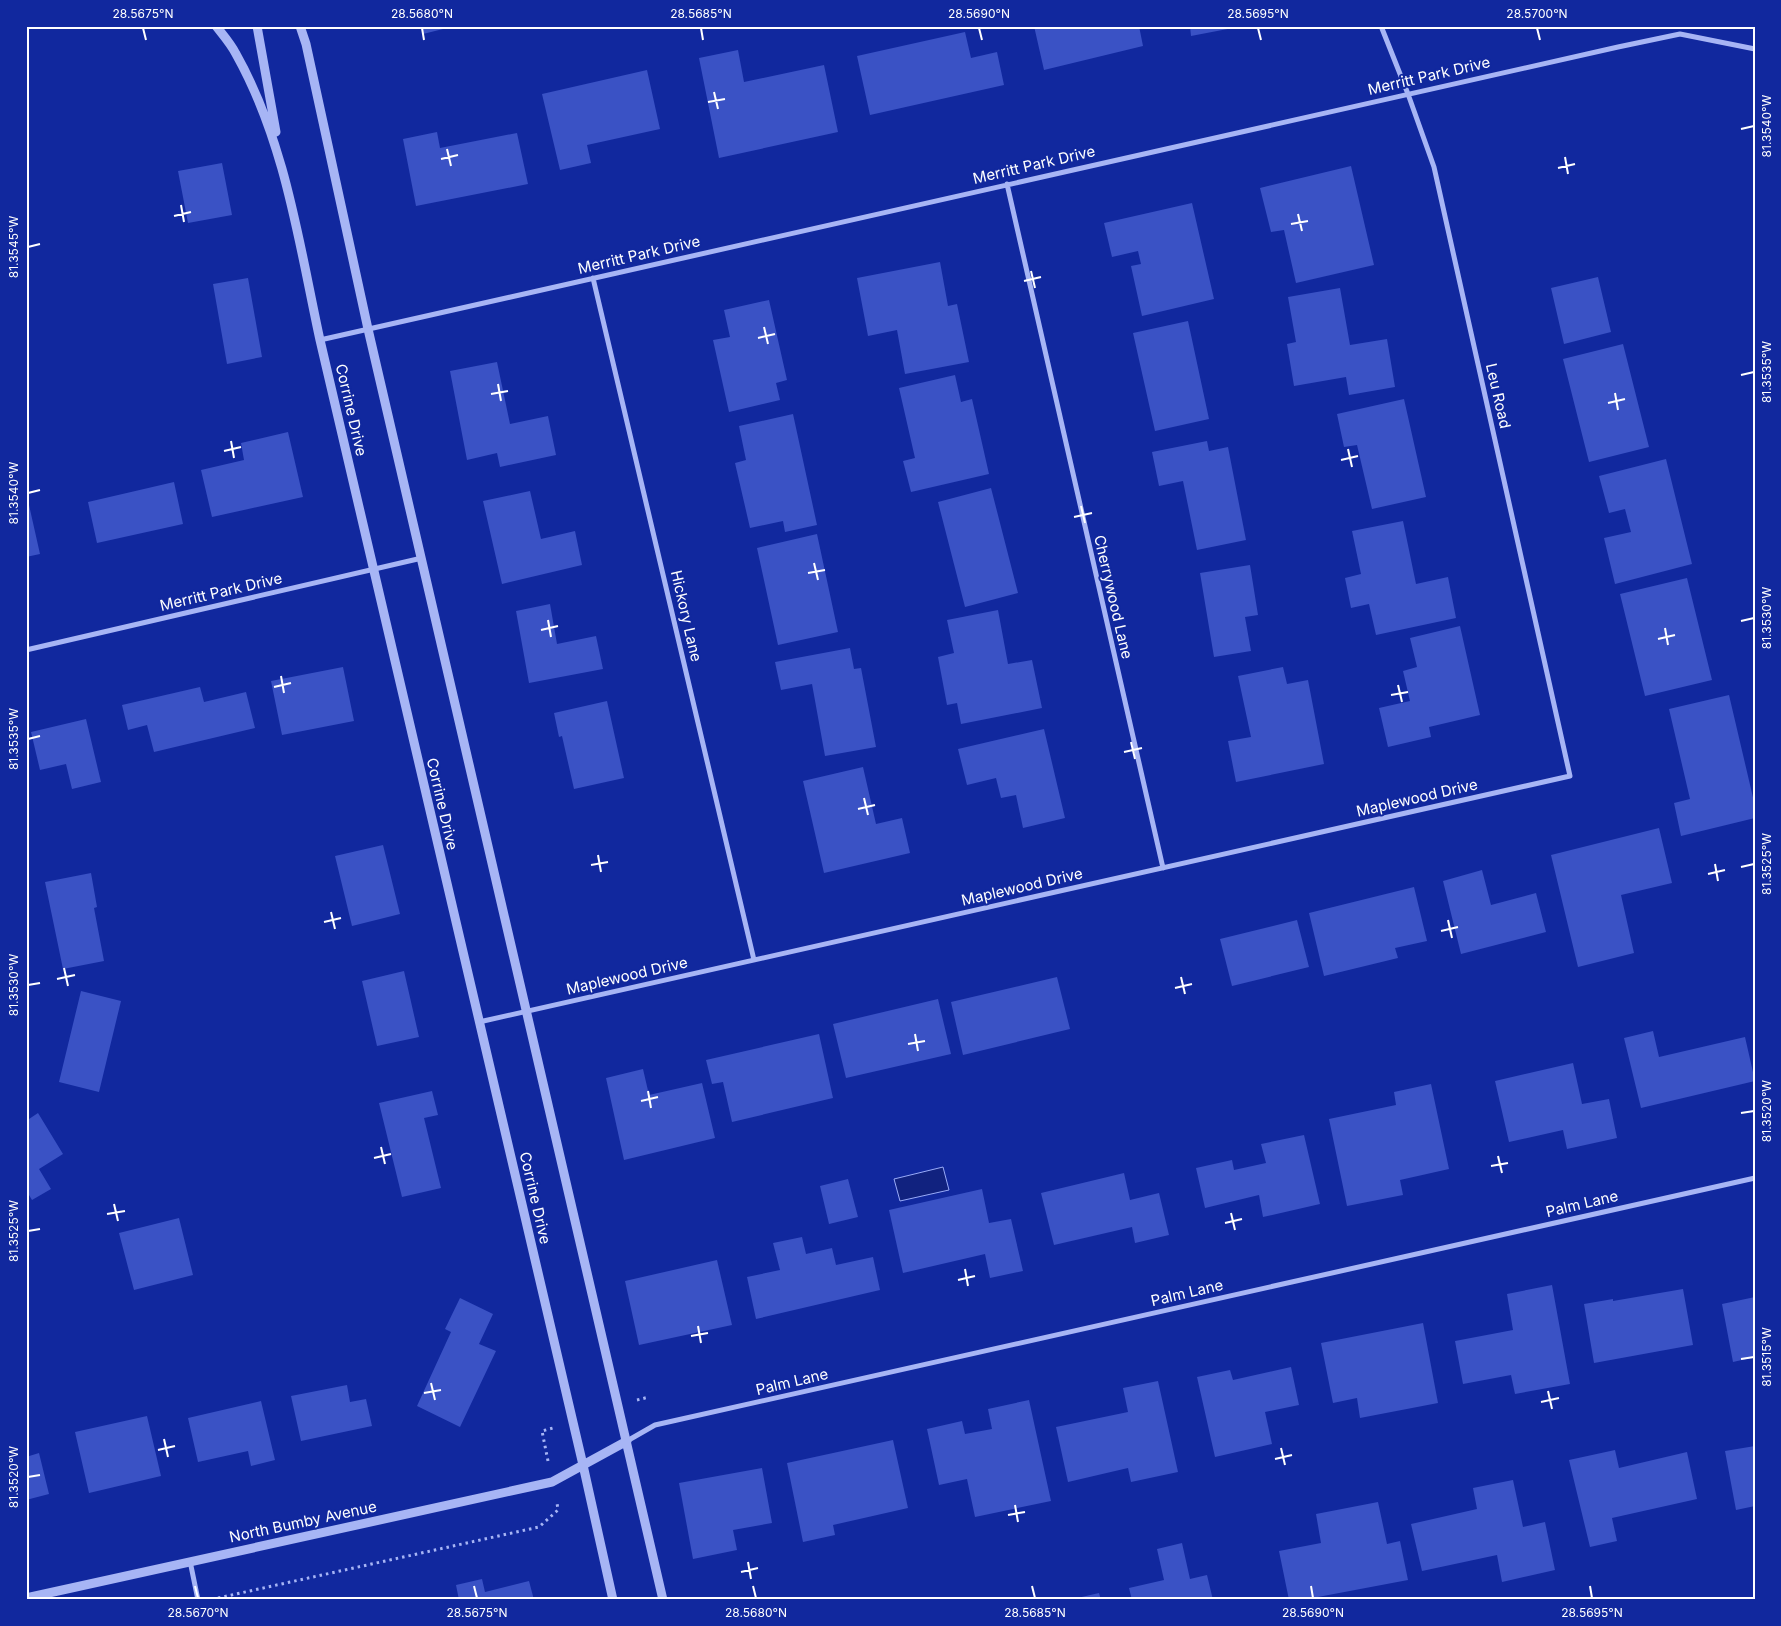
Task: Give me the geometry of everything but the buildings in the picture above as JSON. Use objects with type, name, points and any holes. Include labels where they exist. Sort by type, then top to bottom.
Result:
[{"type":"street","name":"Corrine Drive","points":[[216,26],[236,52],[262,106],[280,158],[320,340],[584,1465],[613,1600]]},
{"type":"street","points":[[257,26],[280,158]]},
{"type":"street","points":[[300,26],[306,44],[368,329],[663,1600]]},
{"type":"street","name":"Leu Road","points":[[1381,26],[1434,167],[1570,776]]},
{"type":"street","name":"Merritt Park Drive","points":[[320,340],[1680,34],[1755,49]]},
{"type":"street","name":"Cherrywood Lane","points":[[1007,184],[1162,868]]},
{"type":"street","name":"Hickory Lane","points":[[593,278],[754,960]]},
{"type":"street","name":"Merritt Park Drive","points":[[26,650],[422,558]]},
{"type":"street","name":"Maplewood Drive","points":[[479,1022],[1570,776]]},
{"type":"street","name":"Palm Lane","points":[[627,1441],[655,1425],[1755,1178]]},
{"type":"street","name":"North Bumby Avenue","points":[[26,1598],[552,1482],[627,1441]]},
{"type":"street","points":[[190,1561],[198,1600]]},
{"type":"path","points":[[222,1598],[539,1527],[558,1510]]},
{"type":"shaded area","points":[[943,1167],[949,1190],[900,1201],[894,1179]]}]
